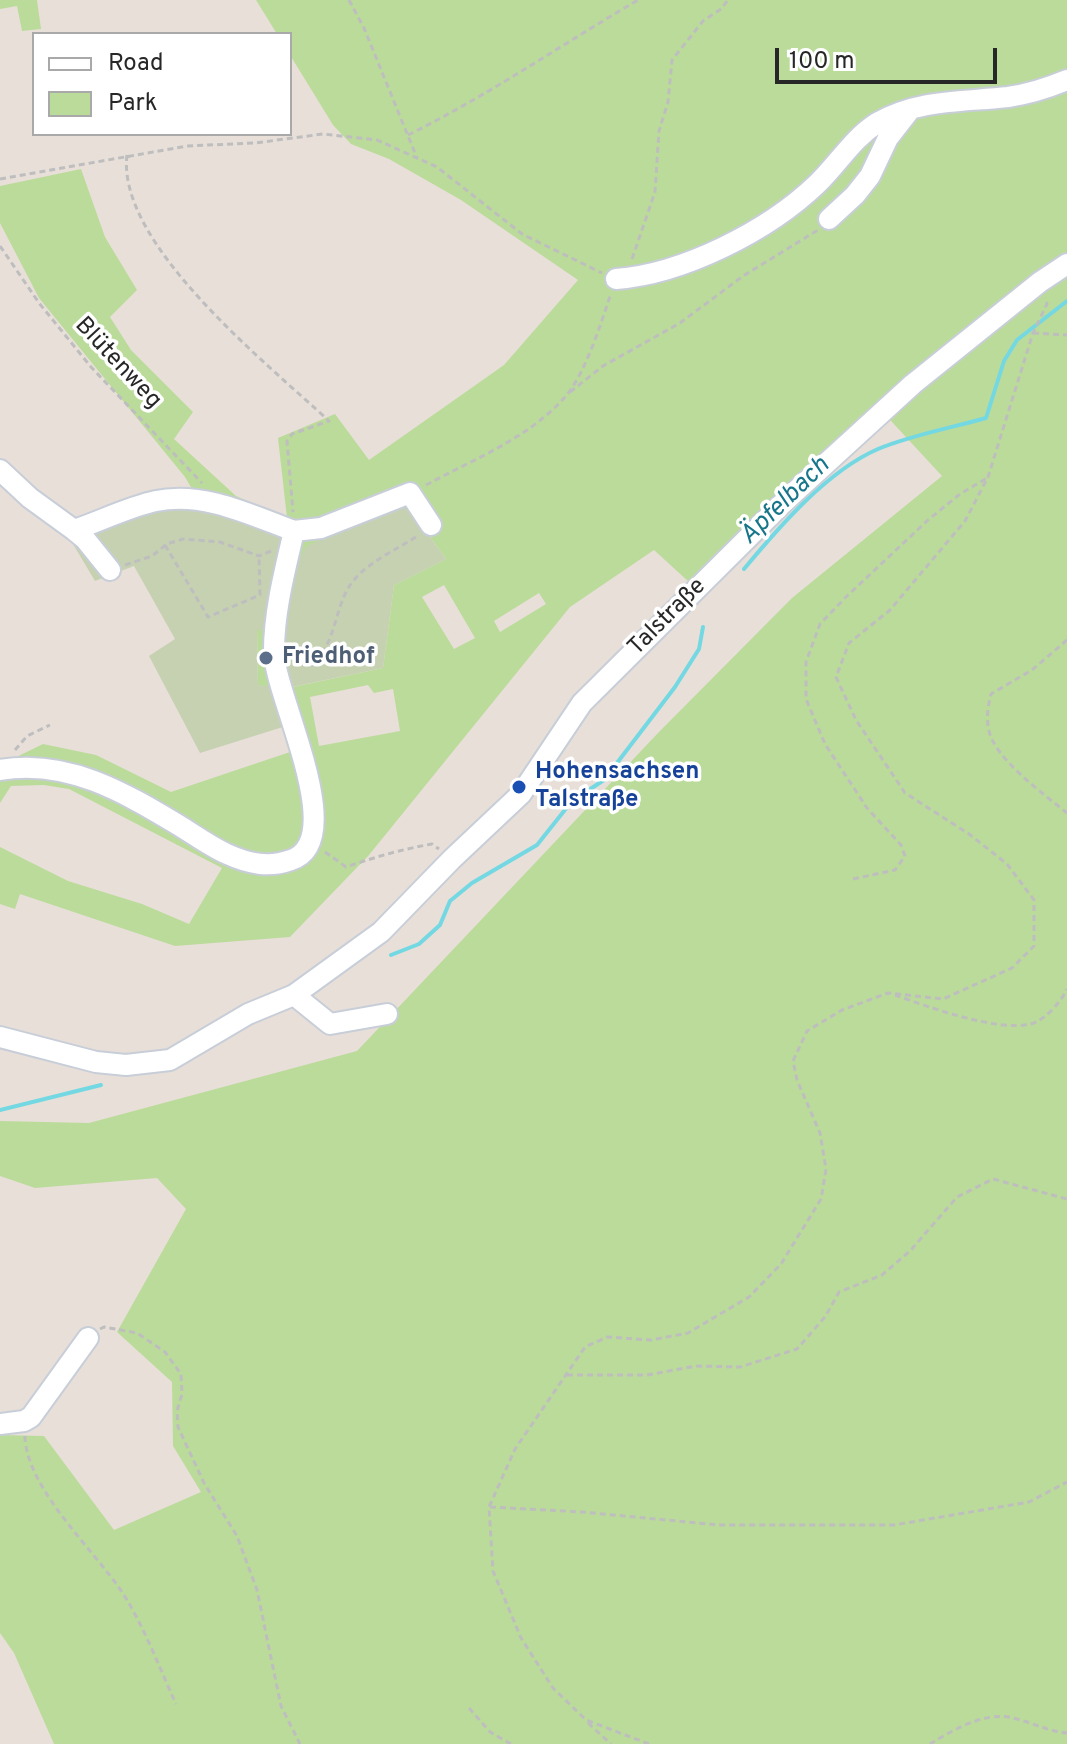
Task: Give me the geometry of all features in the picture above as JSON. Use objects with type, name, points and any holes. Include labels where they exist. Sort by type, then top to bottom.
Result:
[{"type":"street","points":[[616,279],[644,277],[675,268],[739,238],[783,212],[818,183],[849,147],[878,123],[935,102],[1009,97],[1045,89],[1067,80]]},
{"type":"street","points":[[829,219],[870,176],[888,138],[909,111]]},
{"type":"street","name":"Talstraße","points":[[0,1037],[96,1062],[126,1065],[170,1060],[248,1014],[294,995],[381,932],[521,794],[582,703],[785,501],[913,384],[1067,264]]},
{"type":"street","points":[[0,470],[30,498],[85,539],[110,570]]},
{"type":"street","points":[[74,530],[154,501],[188,499],[212,502],[292,537],[410,493],[431,525]]},
{"type":"street","points":[[1,770],[47,768],[79,774],[244,861],[266,866],[299,858],[306,850],[314,821],[312,792],[304,755],[282,696],[274,651],[283,576],[292,537]]},
{"type":"street","points":[[294,995],[330,1024],[387,1014]]},
{"type":"street","points":[[0,1424],[31,1417],[88,1338]]},
{"type":"path","points":[[349,0],[364,28],[418,158]]},
{"type":"path","points":[[408,135],[464,107],[529,64],[638,0]]},
{"type":"path","points":[[569,393],[601,324],[616,279],[634,257],[645,215],[655,192],[659,131],[668,102],[672,60],[703,21],[728,0]]},
{"type":"path","points":[[0,179],[187,146],[255,143],[323,134],[377,140],[437,167],[522,234],[616,279]]},
{"type":"path","points":[[127,155],[125,169],[129,186],[143,221],[162,254],[207,306],[329,421],[292,434],[287,441],[292,537],[259,556],[220,542],[183,539],[134,562]]},
{"type":"path","points":[[410,493],[532,428],[603,366],[680,323],[743,276],[817,231],[829,219]]},
{"type":"path","name":"Blütenweg","points":[[0,246],[39,303],[91,367],[190,467],[208,490],[212,502]]},
{"type":"path","points":[[611,1744],[553,1688],[521,1638],[493,1571],[489,1507],[515,1449],[585,1347],[607,1337],[651,1340],[688,1333],[749,1297],[781,1264],[821,1199],[826,1169],[820,1133],[797,1080],[793,1061],[807,1031],[842,1010],[888,993],[943,999],[1012,968],[1034,946],[1034,900],[1007,864],[969,834],[905,793],[856,720],[836,677],[849,643],[900,599],[965,521],[988,477],[1033,333],[1047,304],[1040,282]]},
{"type":"path","points":[[1033,333],[1067,335]]},
{"type":"path","points":[[853,879],[895,870],[905,856],[901,845],[867,808],[825,744],[806,699],[806,662],[820,624],[847,596],[928,520],[960,494],[988,477]]},
{"type":"path","points":[[292,656],[304,665],[312,665],[318,660],[333,632],[346,590],[364,571],[431,525]]},
{"type":"path","points":[[165,545],[208,617],[260,595],[259,556]]},
{"type":"path","points":[[1067,640],[1032,670],[991,694],[987,710],[989,734],[1006,758],[1067,813]]},
{"type":"path","points":[[1,770],[27,736],[50,725]]},
{"type":"path","points":[[306,850],[328,852],[346,867],[387,853],[432,844]]},
{"type":"path","points":[[888,993],[957,1017],[1016,1026],[1035,1023],[1063,997],[1067,989]]},
{"type":"path","points":[[566,1375],[647,1375],[696,1366],[740,1367],[797,1349],[825,1317],[839,1292],[882,1275],[910,1251],[957,1197],[993,1179],[1067,1199]]},
{"type":"path","points":[[88,1338],[104,1327],[137,1333],[165,1352],[181,1374],[178,1427],[204,1483],[237,1536],[257,1590],[281,1706],[300,1744]]},
{"type":"path","points":[[24,1421],[25,1451],[49,1497],[123,1593],[176,1704]]},
{"type":"path","points":[[489,1507],[719,1525],[894,1525],[1029,1502],[1067,1482]]},
{"type":"path","points":[[469,1708],[490,1732],[511,1744]]},
{"type":"path","points":[[930,1744],[985,1718],[1010,1717],[1067,1733]]},
{"type":"path","points":[[586,1720],[649,1744]]},
{"type":"green space","points":[[0,0],[37,0],[41,29],[22,31],[17,6],[0,9]]},
{"type":"green space","points":[[256,0],[1067,0],[1067,1744],[54,1744],[14,1653],[0,1633],[0,1435],[44,1436],[114,1530],[201,1492],[173,1446],[172,1382],[117,1332],[186,1209],[157,1178],[35,1188],[0,1176],[0,1121],[89,1123],[357,1051],[658,733],[792,598],[942,476],[880,409],[689,582],[654,550],[570,607],[369,855],[290,937],[175,946],[20,894],[15,909],[0,904],[0,847],[68,881],[142,904],[189,924],[222,868],[69,789],[44,785],[11,786],[0,803],[0,765],[43,744],[96,755],[171,792],[293,751],[275,688],[258,685],[257,630],[203,508],[185,477],[39,298],[0,223],[0,186],[81,169],[105,237],[137,290],[110,317],[131,350],[193,412],[174,439],[236,496],[287,518],[278,438],[335,414],[369,460],[504,365],[578,280],[461,200],[389,159],[351,144],[333,125],[292,58],[292,32],[276,32]],"holes":[[[405,502],[446,559],[394,585],[383,668],[283,689]],[[444,585],[475,638],[454,649],[422,597]],[[539,593],[546,604],[500,632],[494,621]],[[368,685],[374,693],[393,689],[400,731],[319,746],[310,697]]]},
{"type":"green space","points":[[405,502],[446,559],[394,585],[383,668],[282,689],[281,646],[287,579],[307,546]]},
{"type":"green space","points":[[154,506],[220,514],[283,539],[270,627],[257,631],[258,685],[275,687],[286,726],[200,753],[149,656],[175,639],[134,566],[95,581],[70,539]]},
{"type":"waterway","name":"Äpfelbach","points":[[744,569],[805,502],[840,471],[859,459],[904,440],[986,418],[1004,361],[1017,340],[1067,301]]},
{"type":"waterway","name":"Äpfelbach","points":[[391,955],[419,944],[440,925],[450,901],[472,883],[537,845],[572,801],[604,780],[675,687],[699,649],[703,627]]},
{"type":"waterway","name":"Äpfelbach","points":[[0,1110],[101,1085]]},
{"type":"place","name":"Friedhof","points":[[266,658]]},
{"type":"place","name":"Hohensachsen Talstraße","points":[[519,787]]}]
